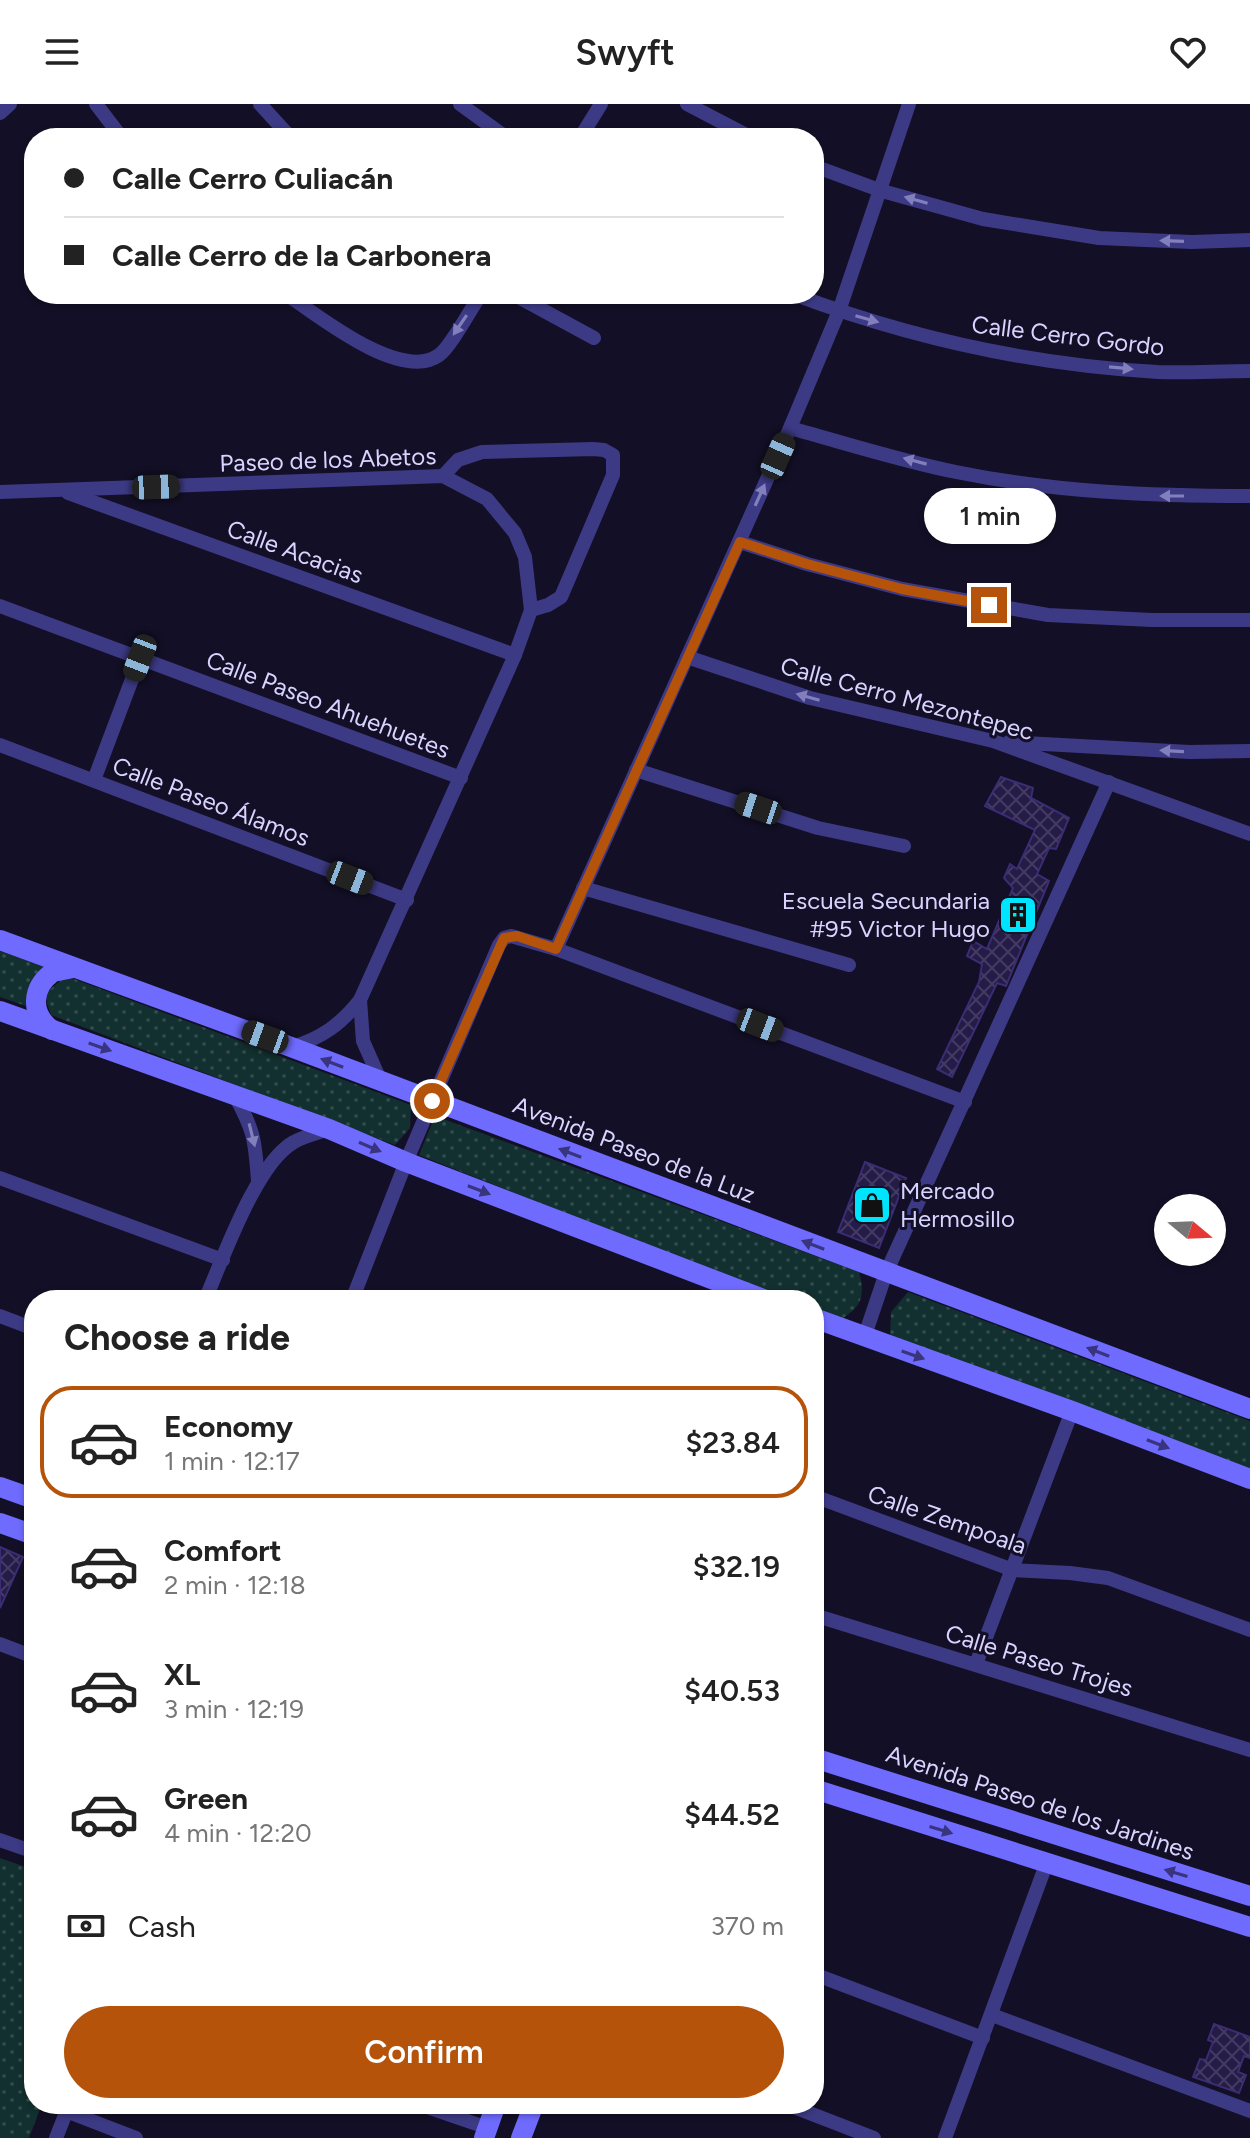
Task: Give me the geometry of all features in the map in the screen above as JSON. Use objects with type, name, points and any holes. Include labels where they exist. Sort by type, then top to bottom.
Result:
[{"type":"street","points":[[0,113],[10,104]]},
{"type":"street","points":[[96,104],[114,128]]},
{"type":"street","points":[[260,104],[282,128]]},
{"type":"street","points":[[460,104],[493,128]]},
{"type":"street","points":[[586,128],[601,104]]},
{"type":"street","points":[[687,104],[733,128]]},
{"type":"street","points":[[556,949],[740,542],[839,311],[909,104]]},
{"type":"street","points":[[824,170],[882,191],[983,219],[1099,238],[1192,242],[1250,240]]},
{"type":"street","points":[[301,304],[382,356],[404,362],[440,355],[474,304]]},
{"type":"street","points":[[531,304],[594,338]]},
{"type":"street","name":"Calle Cerro Gordo","points":[[820,304],[971,348],[1057,362],[1159,372],[1250,371]]},
{"type":"street","points":[[790,428],[954,472],[1054,488],[1158,496],[1250,496]]},
{"type":"street","points":[[443,476],[458,460],[482,452],[593,449],[613,455],[613,475],[561,597],[531,610]]},
{"type":"street","name":"Paseo de los Abetos","points":[[0,492],[443,476],[487,499],[515,533],[525,557],[531,610],[515,655],[360,1000],[334,1028],[312,1041],[291,1047]]},
{"type":"street","name":"Calle Acacias","points":[[61,491],[515,655]]},
{"type":"street","points":[[740,542],[807,564],[902,589],[1048,615],[1152,620],[1250,620]]},
{"type":"street","name":"Calle Paseo Ahuehuetes","points":[[0,606],[461,778]]},
{"type":"street","name":"Calle Cerro Mezontepec","points":[[687,657],[810,698],[993,741],[1250,834]]},
{"type":"street","points":[[94,780],[140,658]]},
{"type":"street","points":[[993,741],[1190,752],[1250,751]]},
{"type":"street","name":"Calle Paseo Álamos","points":[[0,745],[407,900]]},
{"type":"street","points":[[636,770],[818,828],[904,846]]},
{"type":"street","points":[[864,1338],[886,1273],[1109,782]]},
{"type":"street","points":[[583,888],[849,965]]},
{"type":"street","points":[[356,1290],[406,1162],[504,938],[517,936],[556,949],[965,1102]]},
{"type":"street","name":"Avenida Paseo de la Luz","points":[[0,940],[1250,1409]]},
{"type":"street","points":[[55,1032],[38,1015],[37,990],[53,972],[77,969]]},
{"type":"street","name":"Paseo de los Abetos","points":[[360,1000],[363,1041],[382,1082]]},
{"type":"street","points":[[0,1011],[234,1093],[740,1290]]},
{"type":"street","points":[[234,1093],[255,1140],[258,1181]]},
{"type":"street","points":[[210,1290],[258,1181],[292,1142],[329,1129]]},
{"type":"street","points":[[0,1178],[223,1260]]},
{"type":"street","points":[[0,1316],[24,1325]]},
{"type":"street","points":[[824,1322],[1250,1479]]},
{"type":"street","points":[[976,1664],[1072,1411]]},
{"type":"street","points":[[0,1487],[24,1495]]},
{"type":"street","name":"Calle Zempoala","points":[[824,1500],[1013,1570],[1108,1578],[1250,1630]]},
{"type":"street","points":[[0,1523],[24,1531]]},
{"type":"street","name":"Calle Paseo Trojes","points":[[824,1618],[1250,1750]]},
{"type":"street","points":[[0,1644],[24,1653]]},
{"type":"street","name":"Avenida Paseo de los Jardines","points":[[824,1761],[1250,1895]]},
{"type":"street","points":[[824,1785],[837,1765]]},
{"type":"street","points":[[893,1815],[903,1787]]},
{"type":"street","points":[[824,1792],[1250,1927]]},
{"type":"street","points":[[0,1840],[24,1848]]},
{"type":"street","points":[[945,2138],[1047,1862]]},
{"type":"street","points":[[824,1978],[983,2038]]},
{"type":"street","points":[[992,2015],[1250,2111]]},
{"type":"street","points":[[56,2138],[65,2114]]},
{"type":"street","points":[[83,2114],[136,2138]]},
{"type":"street","points":[[441,2114],[486,2133],[493,2114]]},
{"type":"street","points":[[521,2138],[530,2114]]},
{"type":"street","points":[[812,2114],[874,2138]]},
{"type":"green space","points":[[0,951],[47,968],[32,1008],[0,997]]},
{"type":"green space","points":[[66,976],[411,1105],[410,1128],[395,1145],[51,1015],[47,992]]},
{"type":"green space","points":[[435,1116],[859,1272],[862,1288],[860,1301],[838,1321],[824,1315],[824,1290],[761,1290],[419,1155]]},
{"type":"green space","points":[[908,1292],[1250,1421],[1250,1475],[890,1337],[891,1312]]},
{"type":"green space","points":[[0,1858],[24,1866],[24,2114],[38,2114],[29,2138],[0,2138]]},
{"type":"building","name":"Escuela Secundaria #95 Victor Hugo","points":[[1001,777],[1033,788],[1031,798],[1069,818],[1056,849],[1049,848],[1037,874],[1049,881],[1006,986],[997,983],[952,1077],[937,1069],[979,982],[982,964],[967,956],[973,941],[987,949],[1013,888],[1004,878],[1010,864],[1017,869],[1035,830],[985,806]]},
{"type":"building","name":"Mercado Hermosillo","points":[[865,1162],[906,1178],[879,1248],[838,1232]]},
{"type":"building","points":[[0,1547],[23,1557],[0,1608]]},
{"type":"building","points":[[1214,2024],[1250,2037],[1250,2058],[1244,2056],[1238,2072],[1246,2075],[1239,2093],[1193,2077],[1200,2059],[1206,2060],[1213,2042],[1208,2040]]},
{"type":"place","name":"Escuela Secundaria #95 Victor Hugo","points":[[1018,915]]},
{"type":"place","name":"Mercado Hermosillo","points":[[872,1205]]},
{"type":"route","points":[[432,1101],[504,938],[517,936],[556,949],[740,542],[807,564],[902,589],[989,605]]}]
